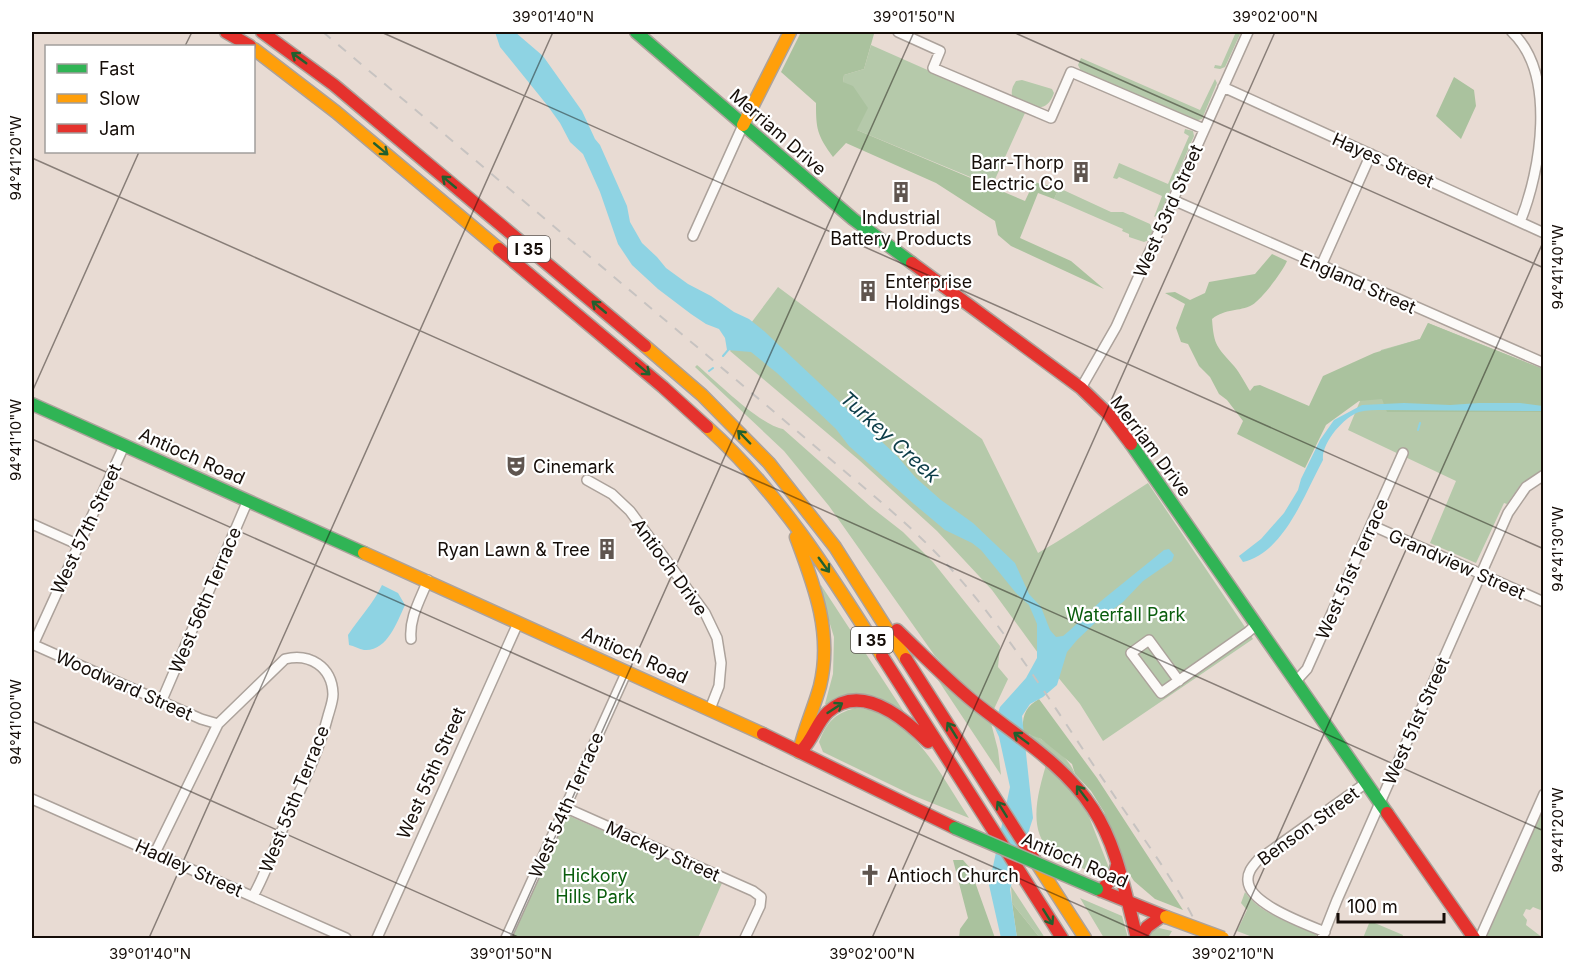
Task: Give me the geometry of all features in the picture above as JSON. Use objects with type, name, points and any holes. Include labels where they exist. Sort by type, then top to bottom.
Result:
[{"type":"main road","points":[[226,32],[247,45]]},
{"type":"main road","name":"I 35","points":[[262,32],[334,85],[702,395],[784,480],[835,547],[1082,934]]},
{"type":"main road","name":"Merriam Drive","points":[[636,32],[853,219],[1081,388],[1109,415],[1474,939]]},
{"type":"main road","points":[[742,125],[790,32]]},
{"type":"main road","name":"I 35","points":[[255,50],[336,111],[681,402],[752,473],[828,571],[1062,939]]},
{"type":"main road","name":"Antioch Road","points":[[32,404],[428,580],[710,709],[882,795],[955,828],[1099,890],[1223,939]]},
{"type":"main road","points":[[789,518],[820,605],[826,639],[822,679],[801,737],[799,752]]},
{"type":"main road","points":[[876,610],[960,690],[1053,763],[1074,783],[1104,828],[1138,939]]},
{"type":"main road","points":[[799,752],[811,742],[826,714],[833,707],[841,703],[861,701],[881,706],[902,718],[951,765]]},
{"type":"main road","points":[[1099,890],[1114,876],[1117,865]]},
{"type":"main road","points":[[1138,939],[1147,927],[1164,916]]},
{"type":"street","points":[[898,32],[940,51],[933,68],[1051,118],[1071,72],[1204,129]]},
{"type":"street","name":"West 53rd Street","points":[[1081,388],[1116,327],[1248,32]]},
{"type":"street","points":[[1512,32],[1524,45],[1530,57],[1537,72],[1539,89],[1540,127],[1537,171],[1530,199],[1520,222]]},
{"type":"street","name":"Hayes Street","points":[[1223,87],[1544,232]]},
{"type":"street","points":[[693,236],[742,125]]},
{"type":"street","points":[[1321,266],[1371,154]]},
{"type":"street","name":"England Street","points":[[1173,200],[1544,363]]},
{"type":"street","name":"West 57th Street","points":[[32,644],[124,446]]},
{"type":"street","name":"West 51st Terrace","points":[[1296,681],[1307,669],[1403,453]]},
{"type":"street","name":"West 51st Street","points":[[1323,935],[1513,503],[1526,487],[1544,475]]},
{"type":"street","name":"Antioch Drive","points":[[587,480],[612,494],[630,511],[707,617],[717,638],[721,663],[719,686],[710,709]]},
{"type":"street","name":"West 56th Terrace","points":[[162,700],[248,501]]},
{"type":"street","points":[[32,524],[79,545]]},
{"type":"street","name":"Grandview Street","points":[[1371,525],[1544,602]]},
{"type":"street","points":[[411,639],[412,619],[428,580]]},
{"type":"street","name":"West 55th Street","points":[[377,939],[518,623]]},
{"type":"street","points":[[1179,681],[1149,640],[1131,653],[1161,693],[1179,681],[1256,625]]},
{"type":"street","name":"Woodward Street","points":[[32,644],[201,719],[218,724]]},
{"type":"street","name":"West 55th Terrace","points":[[218,724],[285,659],[296,657],[312,659],[323,666],[333,690],[325,728],[253,896]]},
{"type":"street","name":"West 54th Terrace","points":[[506,939],[627,671]]},
{"type":"street","points":[[155,853],[218,724]]},
{"type":"street","name":"Benson Street","points":[[1323,935],[1262,902],[1249,888],[1250,869],[1258,860],[1366,783]]},
{"type":"street","points":[[1480,939],[1544,794]]},
{"type":"street","name":"Hadley Street","points":[[32,799],[346,939]]},
{"type":"street","name":"Mackey Street","points":[[564,807],[753,891],[760,897],[760,906],[746,939]]},
{"type":"green space","points":[[801,32],[871,32],[874,34],[864,69],[844,75],[843,82],[853,86],[868,108],[857,130],[1025,201],[1034,182],[1059,188],[1054,199],[1038,193],[1020,238],[1071,261],[1104,289],[1011,246],[998,235],[995,221],[936,183],[846,143],[833,157],[819,132],[816,103],[781,72]]},
{"type":"green space","points":[[1236,32],[1241,32],[1225,67],[1214,68],[1215,65],[1221,66]]},
{"type":"green space","points":[[871,45],[1025,113],[992,186],[857,130],[843,82],[844,75],[864,69]]},
{"type":"green space","points":[[1081,58],[1200,110],[1215,79],[1217,83],[1202,119],[1195,121],[1081,71],[1078,65]]},
{"type":"green space","points":[[1454,77],[1474,90],[1476,106],[1461,139],[1436,116]]},
{"type":"green space","points":[[1022,80],[1052,89],[1054,93],[1050,101],[1046,105],[1036,107],[1012,96],[1012,88],[1016,81]]},
{"type":"green space","points":[[1185,129],[1193,131],[1194,136],[1160,214],[1154,217],[1162,196],[1119,177],[1113,178],[1119,163],[1168,184],[1189,136],[1184,133]]},
{"type":"green space","points":[[1059,188],[1111,212],[1123,212],[1150,224],[1153,230],[1149,240],[1144,242],[1129,237],[1129,234],[1122,231],[1123,229],[1054,199]]},
{"type":"green space","points":[[1272,254],[1287,261],[1277,278],[1261,297],[1252,305],[1222,313],[1212,319],[1217,346],[1250,391],[1254,386],[1260,385],[1309,406],[1323,376],[1374,353],[1420,339],[1428,323],[1543,369],[1543,412],[1387,412],[1382,399],[1359,401],[1326,425],[1305,468],[1237,434],[1243,421],[1227,400],[1219,394],[1210,377],[1199,366],[1188,344],[1181,342],[1176,328],[1185,304],[1165,293],[1175,292],[1190,300],[1205,293],[1209,282],[1255,274]]},
{"type":"green space","name":"Waterfall Park","points":[[778,287],[982,439],[1038,553],[1148,483],[1253,639],[1103,741],[1080,704],[1038,653],[992,590],[937,531],[859,460],[730,351]]},
{"type":"green space","points":[[1428,323],[1543,369],[1543,470],[1521,484],[1507,504],[1504,503],[1476,563],[1430,543],[1456,481],[1348,430],[1381,350],[1420,339]]},
{"type":"green space","points":[[697,365],[763,420],[783,429],[871,507],[903,532],[933,562],[1000,646],[998,667],[1008,679],[994,709],[960,681],[935,656],[829,506],[784,451],[695,367]]},
{"type":"green space","points":[[821,585],[904,712],[825,704],[833,674],[834,637],[820,592]]},
{"type":"green space","points":[[936,677],[991,723],[1001,775]]},
{"type":"green space","points":[[1039,699],[1097,778],[1183,910],[1155,899],[1134,881],[1123,864],[1104,812],[1091,791],[1075,774],[1072,764],[1041,739],[1023,732],[1025,712]]},
{"type":"green space","points":[[855,708],[878,712],[907,732],[941,773],[969,818],[912,795],[823,752],[819,742],[828,724],[836,716]]},
{"type":"green space","points":[[1031,734],[1057,750],[1075,774],[1029,738]]},
{"type":"green space","points":[[1046,765],[1065,782],[1088,814],[1109,868],[1106,877],[1062,859],[1051,852],[1044,843],[1039,833],[1036,810]]},
{"type":"green space","points":[[1543,809],[1543,911],[1533,907],[1530,910],[1526,909],[1523,915],[1527,920],[1526,925],[1543,938],[1486,938]]},
{"type":"green space","name":"Hickory Hills Park","points":[[567,815],[722,883],[698,938],[512,938]]},
{"type":"green space","points":[[953,860],[963,860],[970,868],[995,938],[959,938],[960,929],[968,918]]},
{"type":"green space","points":[[1011,886],[1045,938],[1040,938],[1012,903]]},
{"type":"green space","points":[[1245,892],[1251,900],[1267,912],[1314,933],[1319,938],[1255,938],[1237,931],[1247,910],[1241,903]]},
{"type":"green space","points":[[1080,898],[1122,916],[1128,938],[1104,938]]},
{"type":"green space","points":[[1012,903],[1040,938],[1017,938]]},
{"type":"green space","points":[[1370,921],[1403,935],[1402,938],[1363,938]]},
{"type":"green space","points":[[1159,928],[1172,931],[1168,938],[1148,938],[1151,932]]},
{"type":"water","points":[[495,32],[515,32],[543,56],[582,111],[600,145],[627,206],[630,222],[642,243],[666,268],[688,284],[749,319],[764,331],[897,456],[916,478],[973,523],[1015,563],[1029,594],[1041,607],[1050,630],[1056,637],[1063,636],[1101,601],[1164,550],[1169,549],[1174,555],[1172,561],[1143,581],[1123,602],[1097,621],[1077,640],[1067,652],[1057,685],[1030,704],[1022,716],[1033,818],[1010,889],[1017,938],[1001,938],[989,885],[1010,787],[999,737],[994,726],[1000,707],[1026,678],[1037,658],[1037,624],[1029,605],[1016,593],[981,550],[945,530],[914,504],[849,446],[836,429],[777,373],[751,352],[727,350],[725,338],[719,329],[691,314],[658,289],[632,265],[618,244],[600,192],[583,154],[570,142],[547,105],[500,47]]},
{"type":"water","points":[[1404,403],[1450,405],[1520,403],[1543,406],[1543,411],[1377,410],[1362,411],[1353,415],[1340,425],[1330,439],[1323,453],[1323,460],[1301,504],[1282,534],[1270,547],[1243,562],[1239,556],[1261,539],[1284,513],[1298,490],[1320,440],[1334,420],[1362,405]]},
{"type":"water","points":[[382,585],[398,593],[405,605],[395,627],[385,641],[372,649],[364,650],[349,645],[348,635]]},
{"type":"waterway","points":[[723,356],[729,349]]},
{"type":"waterway","points":[[709,371],[713,368]]},
{"type":"waterway","points":[[1418,430],[1420,423]]},
{"type":"railway","points":[[323,32],[871,493],[939,556],[995,622],[1034,677],[1172,880],[1203,938]]},
{"type":"traffic: fast","points":[[636,32],[853,219],[912,263]]},
{"type":"traffic: fast","points":[[32,404],[364,553]]},
{"type":"traffic: fast","points":[[1131,444],[1387,813]]},
{"type":"traffic: fast","points":[[955,828],[1097,889]]},
{"type":"traffic: slow","points":[[743,125],[790,32]]},
{"type":"traffic: slow","points":[[255,50],[336,112],[499,249]]},
{"type":"traffic: slow","points":[[645,346],[702,395],[769,463],[835,547],[906,659]]},
{"type":"traffic: slow","points":[[707,427],[758,479],[781,507],[823,565],[882,656]]},
{"type":"traffic: slow","points":[[796,537],[820,610],[824,647],[820,686],[799,752]]},
{"type":"traffic: slow","points":[[364,553],[763,734]]},
{"type":"traffic: slow","points":[[1034,859],[1085,938]]},
{"type":"traffic: slow","points":[[1166,917],[1223,938]]},
{"type":"traffic: jam","points":[[226,32],[248,45]]},
{"type":"traffic: jam","points":[[262,32],[334,85],[645,346]]},
{"type":"traffic: jam","points":[[499,249],[707,427]]},
{"type":"traffic: jam","points":[[912,263],[1081,388],[1109,415],[1131,444]]},
{"type":"traffic: jam","points":[[897,630],[964,694],[1038,751],[1081,793],[1093,809],[1109,839],[1120,871],[1137,938]]},
{"type":"traffic: jam","points":[[882,656],[1062,938]]},
{"type":"traffic: jam","points":[[906,659],[1034,859]]},
{"type":"traffic: jam","points":[[802,750],[828,712],[841,704],[854,701],[868,702],[895,714],[928,742]]},
{"type":"traffic: jam","points":[[763,734],[955,828]]},
{"type":"traffic: jam","points":[[1387,813],[1474,938]]},
{"type":"traffic: jam","points":[[1101,891],[1114,876],[1117,865]]},
{"type":"traffic: jam","points":[[1097,889],[1166,917]]},
{"type":"traffic: jam","points":[[1140,938],[1147,927],[1162,916]]},
{"type":"place","name":"Barr-Thorp Electric Co","points":[[1081,172]]},
{"type":"place","name":"Industrial Battery Products","points":[[901,192]]},
{"type":"place","name":"Enterprise Holdings","points":[[868,291]]},
{"type":"place","name":"Cinemark","points":[[516,466]]},
{"type":"place","name":"Ryan Lawn & Tree","points":[[607,549]]},
{"type":"place","name":"Antioch Church","points":[[870,875]]},
{"type":"water label","name":"Turkey Creek","points":[[890,437]]}]
